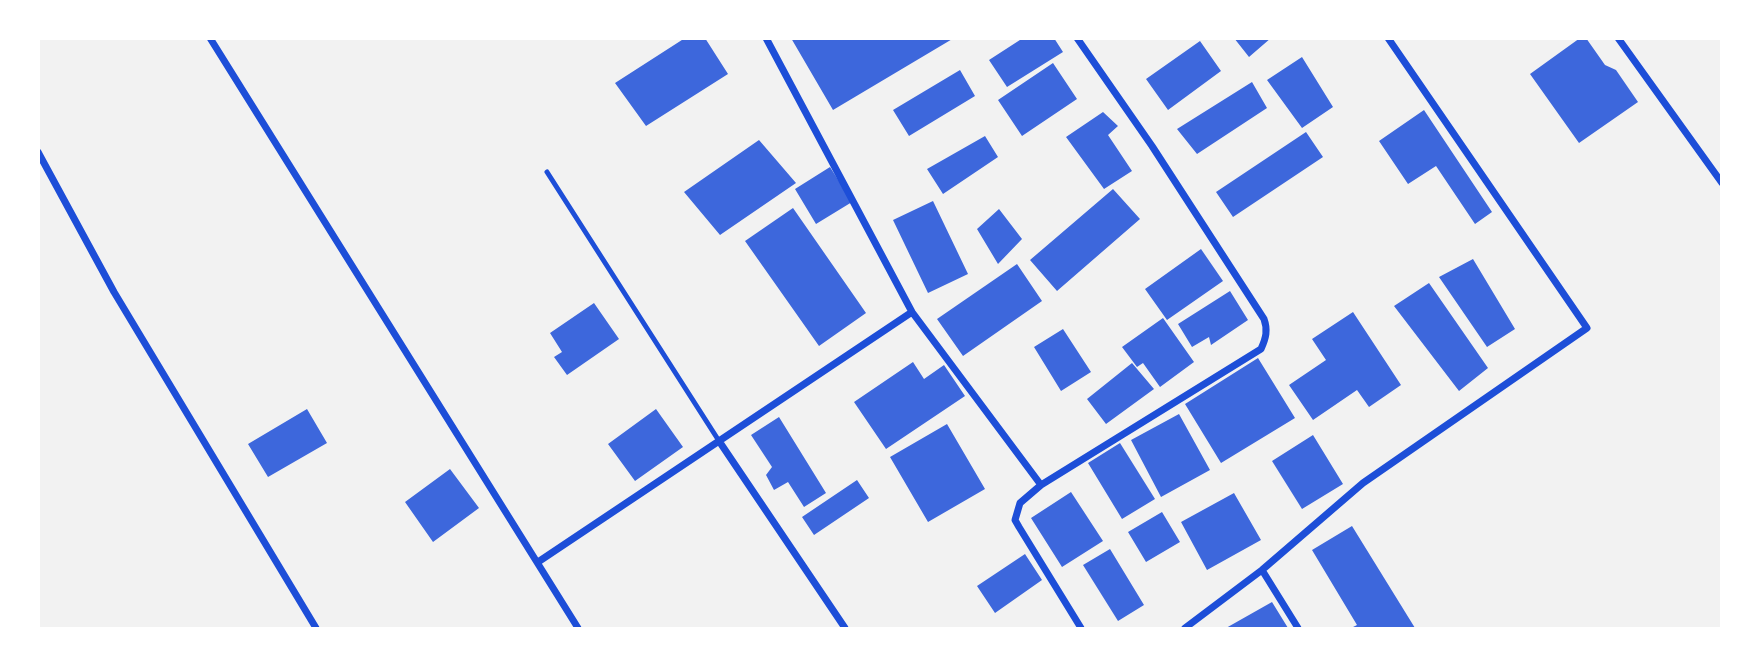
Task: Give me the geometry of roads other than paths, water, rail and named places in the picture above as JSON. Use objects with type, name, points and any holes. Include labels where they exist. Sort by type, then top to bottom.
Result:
[{"type":"street","points":[[210,38],[578,628]]},
{"type":"street","points":[[766,38],[912,312],[1041,485]]},
{"type":"street","points":[[1077,38],[1160,158],[1267,327],[1266,339],[1261,349],[1041,485],[1020,503],[1015,520],[1081,628]]},
{"type":"street","points":[[1185,628],[1262,570],[1363,483],[1587,328],[1388,38]]},
{"type":"street","points":[[1618,38],[1721,183]]},
{"type":"street","points":[[38,152],[114,292],[316,628]]},
{"type":"street","points":[[538,562],[912,312]]},
{"type":"street","points":[[719,442],[845,628]]},
{"type":"street","points":[[1262,570],[1298,628]]},
{"type":"lane","points":[[547,172],[719,442]]}]
